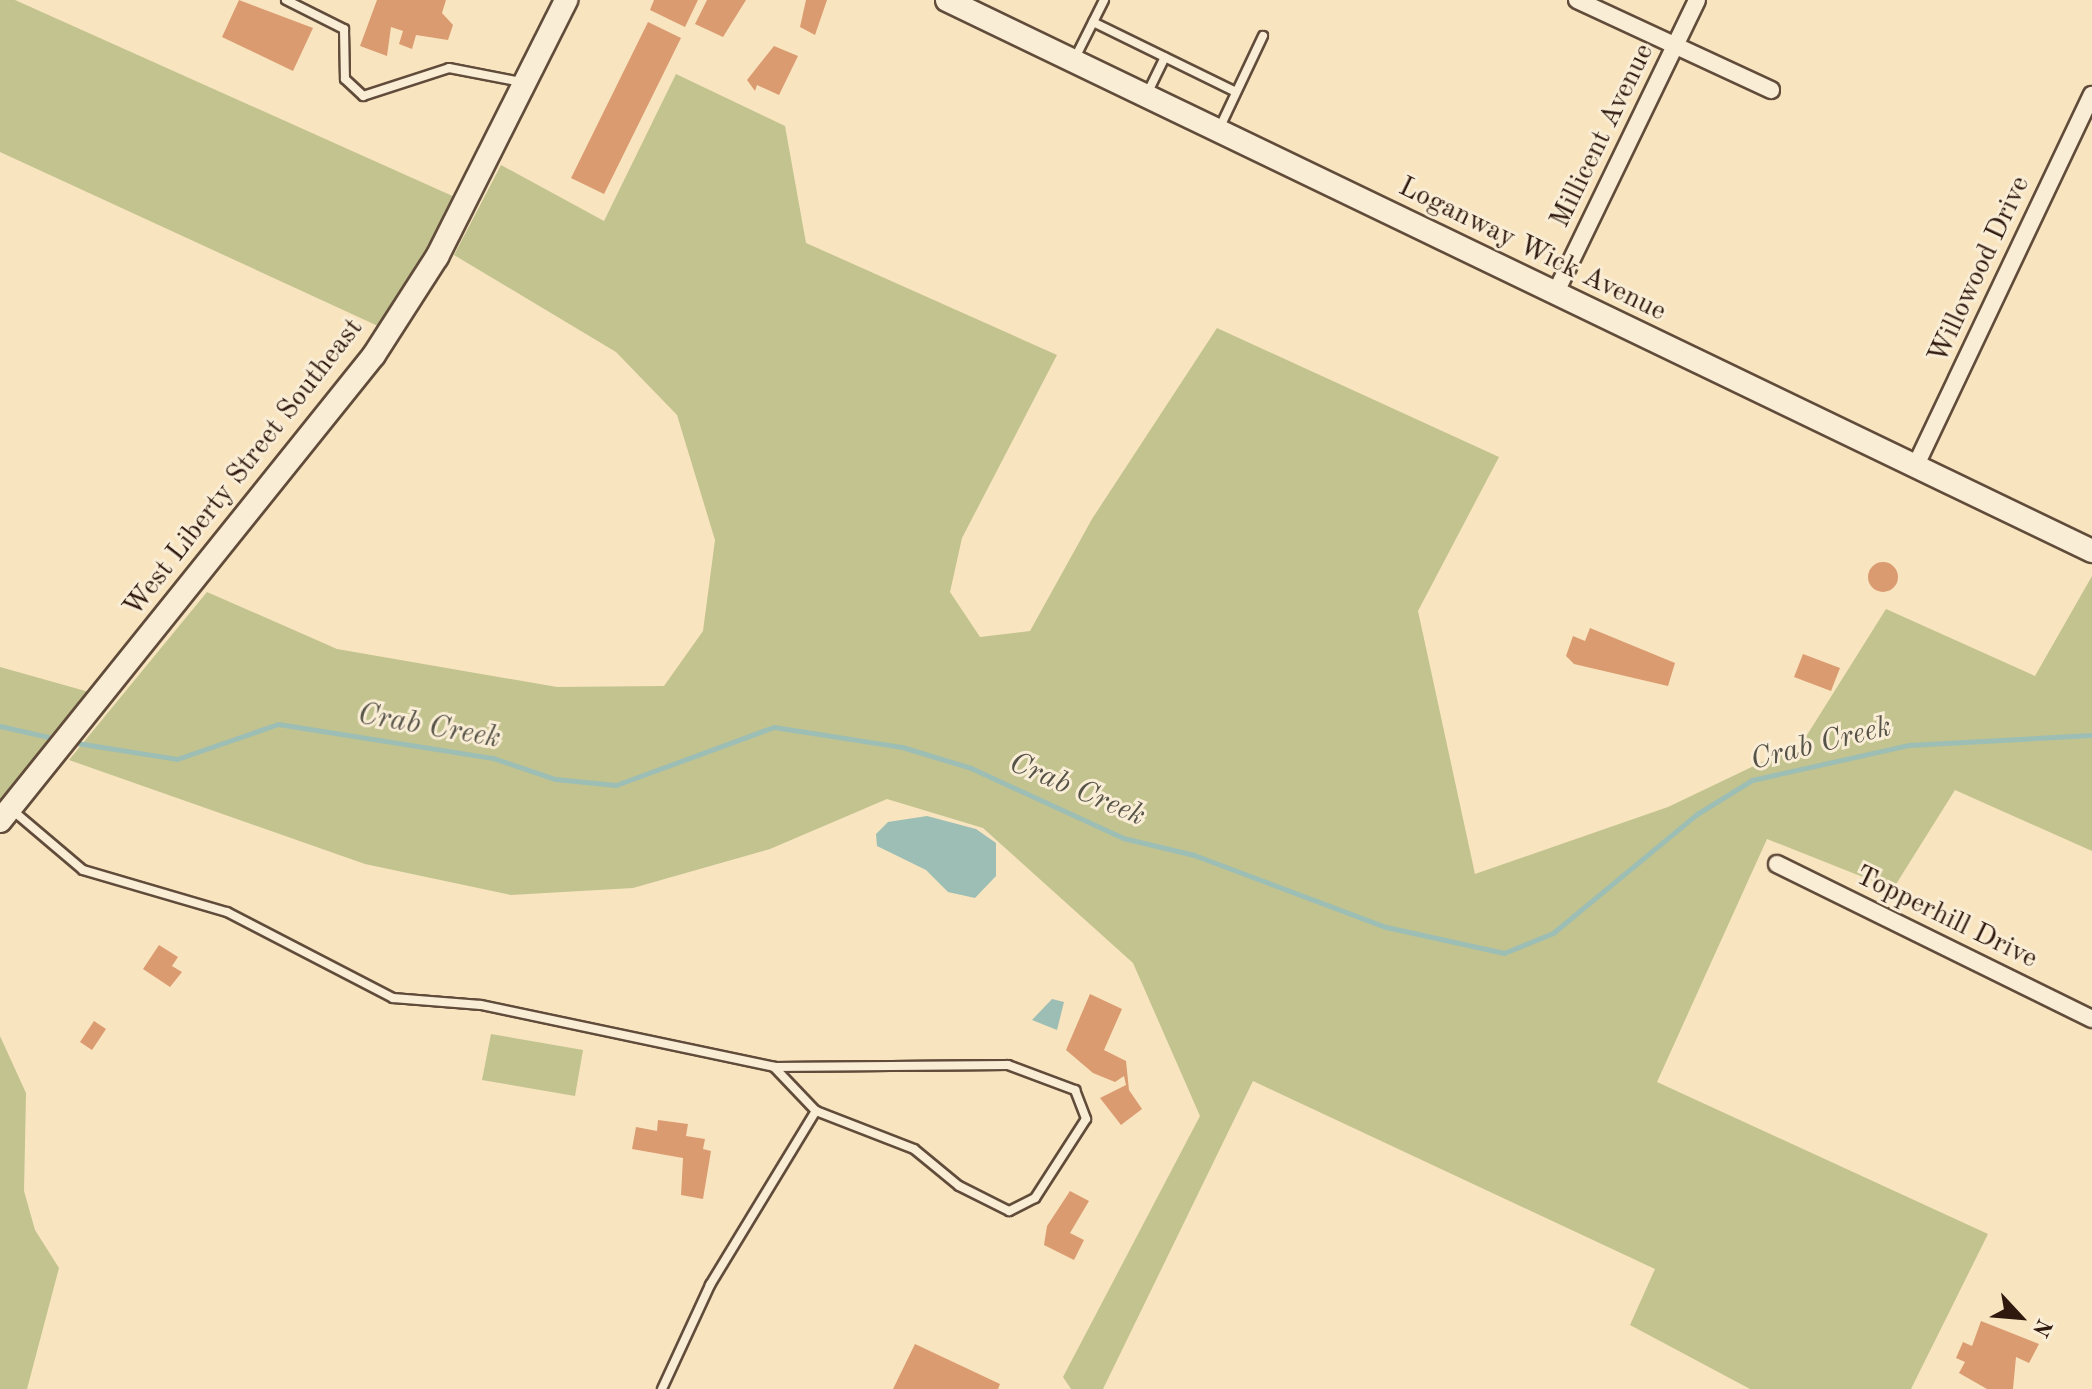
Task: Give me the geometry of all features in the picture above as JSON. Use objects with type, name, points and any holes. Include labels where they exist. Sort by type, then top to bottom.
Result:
[{"type":"street","name":"West Liberty Street Southeast","points":[[5,814],[361,374],[437,257],[566,0]]},
{"type":"street","name":"Loganway Wick Avenue","points":[[947,0],[2092,551]]},
{"type":"street","points":[[1577,0],[1771,90]]},
{"type":"street","name":"Millicent Avenue","points":[[1555,294],[1697,0]]},
{"type":"street","name":"Willowood Drive","points":[[1915,467],[2092,95]]},
{"type":"street","name":"Topperhill Drive","points":[[1777,864],[2092,1019]]},
{"type":"lane","points":[[286,0],[344,29],[343,73],[363,96],[449,68],[526,84]]},
{"type":"lane","points":[[1073,61],[1104,0]]},
{"type":"lane","points":[[1093,22],[1236,92]]},
{"type":"lane","points":[[1218,131],[1263,36]]},
{"type":"lane","points":[[1146,96],[1165,57]]},
{"type":"lane","points":[[5,814],[83,870],[227,912],[393,998],[481,1005],[774,1067],[1008,1065],[1075,1090],[1086,1119],[1035,1198],[1009,1211],[959,1186],[914,1149],[816,1111],[774,1067]]},
{"type":"lane","points":[[662,1389],[710,1285],[816,1111]]},
{"type":"green space","points":[[0,0],[15,0],[457,198],[378,326],[0,152]]},
{"type":"green space","points":[[676,74],[785,126],[806,243],[1057,355],[962,538],[950,592],[980,637],[1030,631],[1092,519],[1217,328],[1499,457],[1418,611],[1475,874],[1668,807],[1802,743],[1886,609],[2035,676],[2092,576],[2092,851],[1955,790],[1893,889],[1767,839],[1657,1082],[1988,1234],[1911,1389],[1750,1389],[1630,1325],[1655,1269],[1253,1081],[1103,1389],[1071,1389],[1063,1377],[1200,1116],[1133,963],[983,828],[887,799],[770,849],[633,888],[511,895],[365,864],[69,760],[207,592],[337,649],[557,687],[664,686],[703,631],[715,540],[677,415],[616,352],[454,255],[501,165],[604,221]]},
{"type":"green space","points":[[0,667],[89,692],[0,802]]},
{"type":"green space","points":[[491,1034],[583,1050],[575,1096],[482,1080]]},
{"type":"green space","points":[[0,1036],[26,1093],[24,1191],[35,1230],[59,1268],[27,1389],[0,1389]]},
{"type":"water","points":[[927,816],[976,829],[996,843],[996,876],[975,898],[948,892],[926,870],[877,846],[876,834],[888,822]]},
{"type":"water","points":[[1052,999],[1064,1002],[1057,1030],[1032,1020]]},
{"type":"building","points":[[239,0],[313,28],[293,71],[222,37]]},
{"type":"building","points":[[377,0],[446,0],[442,13],[453,25],[448,40],[416,35],[412,49],[399,44],[403,31],[391,27],[387,56],[360,46]]},
{"type":"building","points":[[654,0],[698,0],[685,27],[650,10]]},
{"type":"building","points":[[707,0],[746,0],[723,37],[695,24]]},
{"type":"building","points":[[806,0],[827,0],[815,35],[800,27]]},
{"type":"building","points":[[648,22],[681,38],[604,194],[571,178]]},
{"type":"building","points":[[774,46],[798,56],[779,95],[757,85],[755,91],[747,80]]},
{"type":"building","points":[[1883,562],[1893,567],[1898,577],[1893,587],[1883,592],[1873,587],[1868,577],[1873,567]]},
{"type":"building","points":[[1590,628],[1675,663],[1668,686],[1574,664],[1566,656],[1573,636],[1585,641]]},
{"type":"building","points":[[1803,654],[1840,668],[1831,691],[1794,677]]},
{"type":"building","points":[[159,945],[178,957],[172,966],[182,972],[170,987],[143,969]]},
{"type":"building","points":[[1090,994],[1122,1009],[1104,1050],[1126,1061],[1129,1090],[1142,1109],[1121,1125],[1100,1098],[1126,1085],[1124,1076],[1115,1082],[1093,1073],[1066,1050]]},
{"type":"building","points":[[94,1021],[106,1029],[92,1050],[80,1042]]},
{"type":"building","points":[[658,1120],[688,1124],[686,1136],[705,1139],[703,1149],[711,1151],[703,1199],[681,1195],[683,1158],[632,1149],[636,1127],[657,1131]]},
{"type":"building","points":[[1070,1191],[1089,1201],[1070,1233],[1084,1240],[1074,1260],[1044,1245],[1047,1226]]},
{"type":"building","points":[[1981,1321],[2039,1344],[2029,1363],[2016,1357],[2013,1389],[1987,1389],[1959,1373],[1965,1362],[1956,1358],[1963,1342],[1972,1346]]},
{"type":"building","points":[[915,1344],[1000,1384],[998,1389],[893,1389]]},
{"type":"waterway","name":"Crab Creek","points":[[70,742],[177,759],[278,724],[493,758],[555,779],[616,785],[774,727],[902,747],[971,768],[1123,838],[1194,855],[1386,927],[1504,953],[1553,933],[1697,814],[1752,780],[1909,745],[2092,735]]},
{"type":"waterway","name":"Crab Creek","points":[[0,726],[57,739]]}]
